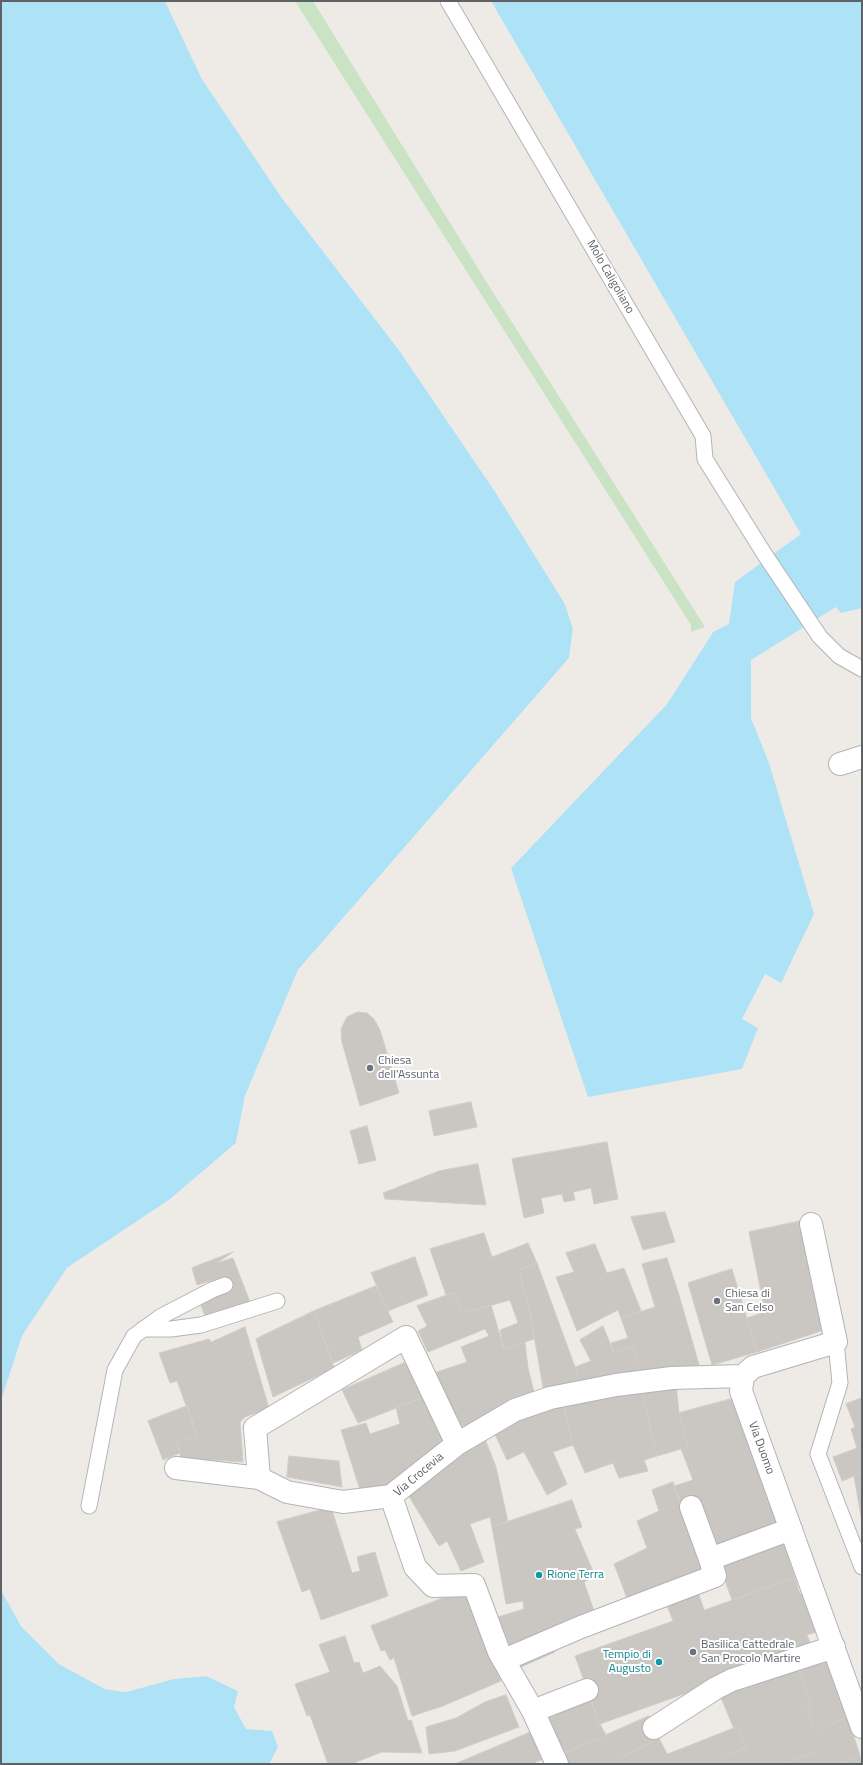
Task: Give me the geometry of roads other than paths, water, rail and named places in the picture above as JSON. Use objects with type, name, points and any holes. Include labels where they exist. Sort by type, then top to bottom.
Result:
[{"type":"street","points":[[840,764],[862,757]]},
{"type":"street","points":[[743,1376],[753,1367],[836,1342],[811,1224]]},
{"type":"street","points":[[259,1478],[256,1428],[406,1336],[457,1444]]},
{"type":"street","name":"Via Crocevia","points":[[557,1764],[533,1711],[499,1652],[474,1585],[433,1586],[415,1567],[390,1496],[457,1444],[515,1410],[550,1398],[616,1385],[672,1378],[743,1376]]},
{"type":"street","name":"Via Duomo","points":[[743,1376],[741,1391],[862,1727]]},
{"type":"street","points":[[176,1468],[259,1478],[287,1492],[343,1502],[390,1496]]},
{"type":"street","points":[[504,1660],[581,1627],[716,1576],[691,1507]]},
{"type":"street","points":[[710,1559],[791,1529]]},
{"type":"street","points":[[654,1728],[716,1688],[732,1680],[834,1647]]},
{"type":"street","points":[[533,1711],[587,1690]]},
{"type":"lane","name":"Molo Caligoliano","points":[[448,1],[703,436],[705,459],[765,555],[820,637],[839,656],[862,669]]},
{"type":"lane","points":[[89,1506],[114,1370],[134,1336],[160,1317],[212,1290],[225,1285]]},
{"type":"lane","points":[[143,1329],[171,1329],[201,1325],[277,1301]]},
{"type":"lane","points":[[836,1342],[840,1383],[818,1454],[862,1567]]},
{"type":"water","points":[[1,1],[165,1],[202,79],[282,198],[399,350],[496,493],[565,604],[573,629],[569,658],[298,970],[245,1096],[236,1143],[169,1200],[67,1268],[22,1336],[1,1401]]},
{"type":"water","points":[[491,1],[862,1],[862,608],[841,613],[836,607],[751,660],[751,718],[769,763],[814,914],[781,983],[765,974],[742,1019],[758,1028],[742,1069],[588,1097],[511,868],[667,704],[713,632],[729,624],[735,582],[801,534]]},
{"type":"water","points":[[1,1590],[21,1626],[59,1664],[105,1689],[126,1692],[173,1679],[207,1676],[238,1691],[234,1707],[246,1729],[272,1731],[278,1747],[269,1764],[1,1764]]},
{"type":"place","name":"Chiesa dell'Assunta","points":[[370,1068]]},
{"type":"place","name":"Chiesa di San Celso","points":[[717,1301]]},
{"type":"place","name":"Rione Terra","points":[[539,1575]]},
{"type":"place","name":"Basilica Cattedrale San Procolo Martire","points":[[693,1652]]},
{"type":"place","name":"Tempio di Augusto","points":[[659,1662]]}]
